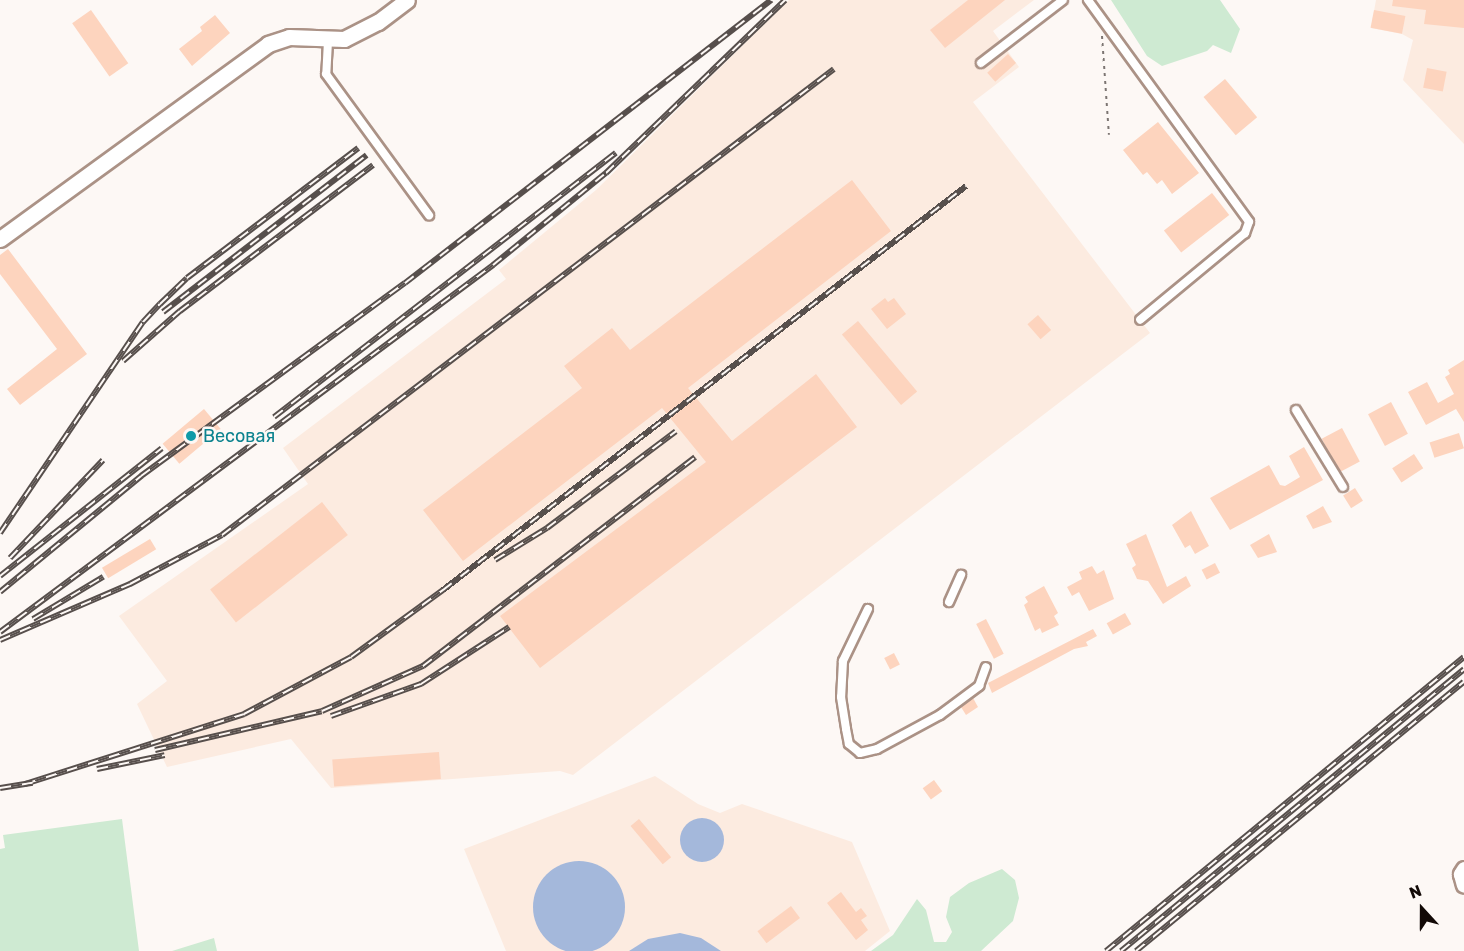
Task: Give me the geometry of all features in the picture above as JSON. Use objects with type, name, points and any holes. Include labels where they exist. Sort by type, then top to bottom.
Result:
[{"type":"street","points":[[0,239],[268,44],[289,37],[328,41],[344,39],[378,22],[407,0]]},
{"type":"street","points":[[1464,869],[1461,874],[1464,885]]},
{"type":"lane","points":[[981,63],[1063,0]]},
{"type":"lane","points":[[1088,0],[1249,222],[1245,233],[1140,320]]},
{"type":"lane","points":[[328,41],[326,74],[429,215]]},
{"type":"lane","points":[[1296,410],[1343,486]]},
{"type":"lane","points":[[949,602],[961,575]]},
{"type":"lane","points":[[868,609],[843,661],[841,697],[849,744],[860,753],[877,749],[940,715],[979,686],[987,667]]},
{"type":"path","points":[[1101,16],[1109,135]]},
{"type":"shaded area","points":[[789,0],[1034,0],[993,31],[1019,67],[973,102],[1150,333],[573,775],[560,771],[331,788],[291,739],[167,767],[137,704],[167,681],[119,616],[308,484],[283,448],[506,279],[499,270],[596,190]]},
{"type":"shaded area","points":[[1376,0],[1464,0],[1464,144],[1403,80],[1413,40],[1402,34],[1371,28]]},
{"type":"shaded area","points":[[655,776],[698,804],[720,813],[742,804],[852,842],[890,931],[865,951],[506,951],[464,849]]},
{"type":"green space","points":[[1111,0],[1220,0],[1240,29],[1231,53],[1213,45],[1207,51],[1162,66],[1147,56]]},
{"type":"green space","points":[[122,819],[139,951],[0,951],[0,849],[5,848],[3,835]]},
{"type":"green space","points":[[1002,869],[1015,880],[1019,898],[1013,921],[981,951],[871,951],[893,935],[917,899],[926,910],[934,942],[946,942],[952,932],[946,917],[950,897],[969,883]]},
{"type":"green space","points":[[214,938],[217,951],[172,951]]},
{"type":"water","points":[[702,818],[711,819],[718,824],[723,831],[723,849],[718,856],[711,861],[702,862],[693,861],[686,856],[681,849],[680,840],[681,831],[686,824],[693,819]]},
{"type":"water","points":[[579,861],[596,865],[611,875],[621,890],[625,907],[621,924],[611,939],[596,949],[579,953],[562,949],[547,939],[537,924],[533,907],[537,890],[547,875],[562,865]]},
{"type":"water","points":[[680,933],[701,938],[721,951],[629,951],[648,939]]},
{"type":"building","points":[[968,0],[1005,0],[945,48],[930,30]]},
{"type":"building","points":[[1393,0],[1464,0],[1464,28],[1424,24],[1426,10],[1392,6]]},
{"type":"building","points":[[91,10],[128,63],[109,76],[72,23]]},
{"type":"building","points":[[1374,10],[1405,16],[1402,34],[1371,28]]},
{"type":"building","points":[[215,15],[230,33],[192,66],[179,49],[202,31],[200,27]]},
{"type":"building","points":[[1008,54],[1016,63],[995,82],[987,73]]},
{"type":"building","points":[[1427,68],[1447,72],[1443,91],[1423,88]]},
{"type":"building","points":[[1225,79],[1257,117],[1236,135],[1204,97]]},
{"type":"building","points":[[1158,122],[1199,173],[1172,194],[1162,180],[1157,184],[1147,172],[1143,175],[1123,150]]},
{"type":"building","points":[[852,180],[891,231],[688,388],[732,441],[816,374],[857,427],[540,668],[500,616],[706,462],[662,408],[463,561],[423,510],[582,388],[564,366],[612,328],[630,350]]},
{"type":"building","points":[[1212,193],[1229,215],[1181,253],[1164,231]]},
{"type":"building","points":[[8,249],[87,354],[20,405],[7,389],[57,349],[0,274],[0,255]]},
{"type":"building","points":[[885,298],[888,302],[894,298],[906,314],[887,329],[871,309]]},
{"type":"building","points":[[1038,315],[1051,330],[1041,339],[1027,324]]},
{"type":"building","points":[[858,321],[917,391],[901,405],[842,334]]},
{"type":"building","points":[[1464,360],[1464,422],[1456,409],[1426,425],[1408,392],[1427,382],[1438,403],[1454,394],[1445,377],[1450,374],[1448,370]]},
{"type":"building","points":[[1391,402],[1408,434],[1385,446],[1368,414]]},
{"type":"building","name":"Весовая","points":[[204,409],[221,429],[179,464],[163,444]]},
{"type":"building","points":[[1342,428],[1360,462],[1340,472],[1322,439]]},
{"type":"building","points":[[1459,433],[1464,448],[1434,458],[1430,443]]},
{"type":"building","points":[[1304,447],[1323,480],[1230,530],[1210,498],[1269,465],[1280,485],[1285,486],[1300,477],[1289,456]]},
{"type":"building","points":[[1414,454],[1423,468],[1401,482],[1392,468]]},
{"type":"building","points":[[1355,488],[1363,501],[1351,508],[1343,495]]},
{"type":"building","points":[[322,502],[348,535],[236,623],[210,589]]},
{"type":"building","points":[[1323,506],[1332,522],[1313,529],[1306,516]]},
{"type":"building","points":[[1191,511],[1209,546],[1195,554],[1190,545],[1185,548],[1172,525]]},
{"type":"building","points":[[1146,534],[1167,587],[1186,576],[1191,586],[1163,604],[1148,581],[1137,579],[1132,568],[1136,565],[1126,544]]},
{"type":"building","points":[[1269,534],[1277,552],[1258,558],[1250,545]]},
{"type":"building","points":[[150,539],[156,549],[108,578],[102,568]]},
{"type":"building","points":[[1215,563],[1220,573],[1207,580],[1202,570]]},
{"type":"building","points":[[1092,566],[1097,574],[1104,570],[1114,599],[1089,611],[1079,592],[1072,596],[1067,587],[1082,579],[1079,572]]},
{"type":"building","points":[[1044,586],[1058,613],[1054,616],[1059,625],[1042,633],[1040,628],[1035,631],[1024,605],[1028,602],[1025,597]]},
{"type":"building","points":[[1125,613],[1131,624],[1113,635],[1107,623]]},
{"type":"building","points":[[986,619],[1004,654],[994,659],[976,624]]},
{"type":"building","points":[[1093,629],[1097,636],[1086,642],[1088,646],[1074,649],[992,693],[988,683]]},
{"type":"building","points":[[894,653],[900,665],[890,670],[884,658]]},
{"type":"building","points":[[973,698],[978,707],[966,715],[961,707]]},
{"type":"building","points":[[439,752],[441,779],[334,786],[332,759]]},
{"type":"building","points":[[934,780],[942,791],[931,800],[923,788]]},
{"type":"building","points":[[639,819],[671,857],[663,864],[631,826]]},
{"type":"building","points":[[841,892],[856,912],[861,908],[867,916],[861,920],[868,930],[856,940],[827,903]]},
{"type":"building","points":[[791,906],[800,918],[766,943],[757,931]]},
{"type":"railway","points":[[0,592],[141,476],[405,283],[771,0]]},
{"type":"railway","points":[[0,632],[493,265],[606,173],[785,0]]},
{"type":"railway","points":[[0,640],[130,584],[222,535],[834,69]]},
{"type":"railway","points":[[0,533],[143,322],[187,278],[358,148]]},
{"type":"railway","points":[[274,417],[616,153]]},
{"type":"railway","points":[[163,312],[367,155]]},
{"type":"railway","points":[[123,361],[180,311],[373,165]]},
{"type":"railway","points":[[25,784],[244,714],[351,657],[443,590],[966,186]]},
{"type":"railway","points":[[495,560],[547,528],[676,431]]},
{"type":"railway","points":[[0,576],[162,448]]},
{"type":"railway","points":[[155,750],[322,711],[423,666],[695,457]]},
{"type":"railway","points":[[10,558],[103,460]]},
{"type":"railway","points":[[33,619],[103,577]]},
{"type":"railway","points":[[331,716],[421,684],[509,627]]},
{"type":"railway","points":[[1106,951],[1464,657]]},
{"type":"railway","points":[[1121,951],[1464,669]]},
{"type":"railway","points":[[1136,951],[1464,682]]},
{"type":"railway","points":[[97,769],[165,755]]},
{"type":"railway","points":[[0,788],[33,783]]},
{"type":"place","name":"Весовая","points":[[191,436]]}]
